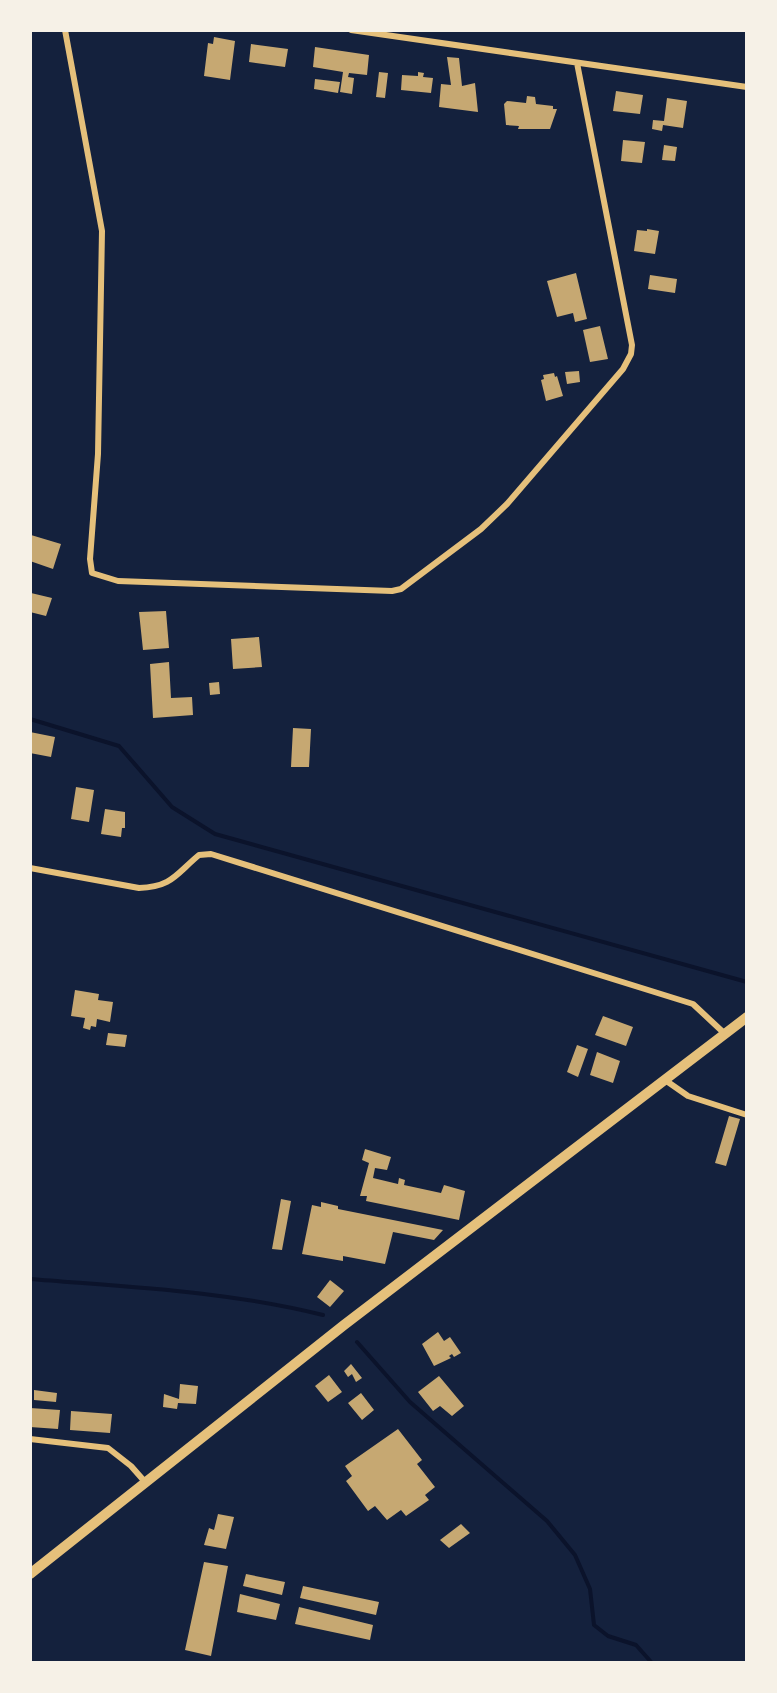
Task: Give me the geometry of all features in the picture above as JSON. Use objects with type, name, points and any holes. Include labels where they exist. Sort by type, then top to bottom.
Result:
[{"type":"main road","points":[[30,1574],[344,1325],[747,1017]]},
{"type":"street","points":[[65,30],[102,231],[98,454],[90,559],[92,573],[118,581],[392,591],[401,589],[481,529],[507,504],[623,369],[631,354],[632,345],[577,63]]},
{"type":"street","points":[[351,30],[747,87]]},
{"type":"street","points":[[30,868],[139,888],[155,888],[178,876],[199,855],[211,854],[693,1004],[724,1033]]},
{"type":"street","points":[[665,1080],[688,1096],[747,1115]]},
{"type":"street","points":[[30,1439],[108,1448],[146,1483]]},
{"type":"building","points":[[214,37],[235,41],[230,80],[204,76],[208,43],[213,44]]},
{"type":"building","points":[[251,44],[288,49],[285,67],[249,62]]},
{"type":"building","points":[[315,47],[369,55],[367,75],[349,73],[348,77],[354,78],[352,94],[340,92],[343,72],[313,67]]},
{"type":"building","points":[[447,57],[459,58],[462,86],[475,83],[478,112],[439,107],[441,84],[451,85]]},
{"type":"building","points":[[379,72],[388,73],[385,98],[376,97]]},
{"type":"building","points":[[418,72],[424,73],[423,77],[433,78],[431,93],[401,90],[402,75],[418,76]]},
{"type":"building","points":[[315,79],[340,82],[338,93],[314,89]]},
{"type":"building","points":[[616,91],[643,95],[640,114],[613,111]]},
{"type":"building","points":[[527,96],[535,97],[536,104],[557,109],[550,129],[518,129],[519,126],[506,125],[504,104],[507,101],[526,103]]},
{"type":"building","points":[[667,98],[687,101],[683,128],[663,125],[662,131],[652,129],[653,120],[664,121]]},
{"type":"building","points":[[623,140],[645,142],[642,163],[621,161]]},
{"type":"building","points":[[664,145],[677,147],[675,161],[662,160]]},
{"type":"building","points":[[637,230],[659,231],[655,254],[634,251]]},
{"type":"building","points":[[576,273],[587,319],[575,322],[573,313],[557,317],[547,281]]},
{"type":"building","points":[[650,275],[677,279],[675,293],[648,289]]},
{"type":"building","points":[[600,326],[608,359],[590,362],[583,330]]},
{"type":"building","points":[[579,371],[580,382],[567,384],[565,372]]},
{"type":"building","points":[[554,373],[563,396],[546,401],[541,380],[544,379],[543,375]]},
{"type":"building","points":[[31,535],[61,544],[53,569],[30,561]]},
{"type":"building","points":[[31,593],[52,598],[46,616],[30,612]]},
{"type":"building","points":[[166,611],[169,648],[143,650],[139,612]]},
{"type":"building","points":[[259,637],[262,667],[233,669],[231,639]]},
{"type":"building","points":[[169,662],[171,698],[192,697],[193,715],[153,718],[150,664]]},
{"type":"building","points":[[219,682],[220,694],[210,695],[209,683]]},
{"type":"building","points":[[293,728],[311,729],[309,767],[291,767]]},
{"type":"building","points":[[30,732],[55,737],[51,757],[30,753]]},
{"type":"building","points":[[76,787],[94,790],[89,822],[71,819]]},
{"type":"building","points":[[105,809],[125,812],[125,828],[122,828],[121,837],[101,834]]},
{"type":"building","points":[[75,990],[99,994],[98,1000],[113,1002],[110,1022],[97,1019],[96,1027],[91,1026],[90,1030],[83,1028],[85,1018],[71,1016]]},
{"type":"building","points":[[603,1016],[633,1027],[626,1046],[595,1035]]},
{"type":"building","points":[[108,1033],[127,1035],[125,1047],[106,1045]]},
{"type":"building","points":[[577,1045],[588,1049],[578,1077],[567,1072]]},
{"type":"building","points":[[597,1052],[620,1061],[613,1083],[590,1075]]},
{"type":"building","points":[[729,1116],[740,1119],[726,1166],[715,1163]]},
{"type":"building","points":[[365,1149],[391,1157],[387,1170],[375,1168],[373,1178],[398,1184],[399,1178],[405,1180],[404,1185],[441,1193],[444,1185],[465,1191],[459,1220],[366,1201],[367,1196],[360,1196],[369,1163],[362,1160]]},
{"type":"building","points":[[281,1199],[291,1201],[282,1250],[272,1249]]},
{"type":"building","points":[[321,1202],[338,1206],[338,1209],[443,1230],[434,1240],[393,1232],[385,1264],[343,1256],[343,1261],[302,1254],[312,1205],[321,1207]]},
{"type":"building","points":[[330,1280],[344,1291],[330,1307],[317,1297]]},
{"type":"building","points":[[438,1332],[444,1341],[450,1337],[461,1353],[454,1357],[452,1354],[449,1356],[451,1358],[434,1366],[422,1344]]},
{"type":"building","points":[[351,1364],[362,1378],[356,1382],[352,1374],[348,1377],[344,1371]]},
{"type":"building","points":[[329,1375],[342,1392],[328,1402],[315,1386]]},
{"type":"building","points":[[439,1376],[464,1406],[452,1416],[440,1406],[433,1411],[418,1392]]},
{"type":"building","points":[[180,1384],[198,1386],[196,1404],[178,1403],[177,1409],[163,1407],[164,1394],[179,1399]]},
{"type":"building","points":[[34,1390],[57,1393],[56,1402],[34,1400]]},
{"type":"building","points":[[361,1393],[374,1410],[362,1420],[348,1403]]},
{"type":"building","points":[[30,1408],[60,1410],[58,1429],[30,1427]]},
{"type":"building","points":[[71,1411],[112,1414],[110,1433],[70,1430]]},
{"type":"building","points":[[398,1429],[422,1460],[417,1464],[435,1487],[425,1495],[429,1500],[406,1516],[401,1510],[387,1520],[375,1506],[368,1511],[346,1481],[352,1476],[345,1466]]},
{"type":"building","points":[[218,1514],[234,1517],[226,1549],[204,1545],[209,1528],[214,1530]]},
{"type":"building","points":[[461,1524],[470,1533],[449,1548],[440,1540]]},
{"type":"building","points":[[204,1562],[228,1566],[211,1656],[185,1650]]},
{"type":"building","points":[[246,1574],[285,1582],[282,1595],[243,1586]]},
{"type":"building","points":[[303,1586],[379,1602],[376,1615],[300,1598]]},
{"type":"building","points":[[240,1594],[280,1604],[276,1620],[237,1612]]},
{"type":"building","points":[[299,1607],[373,1625],[370,1640],[295,1624]]},
{"type":"waterway","points":[[30,719],[119,746],[172,807],[215,834],[747,982]]},
{"type":"waterway","points":[[30,1279],[214,1295],[323,1315]]},
{"type":"waterway","points":[[357,1342],[410,1402],[547,1521],[575,1555],[590,1589],[594,1625],[608,1636],[636,1645],[652,1663]]}]
